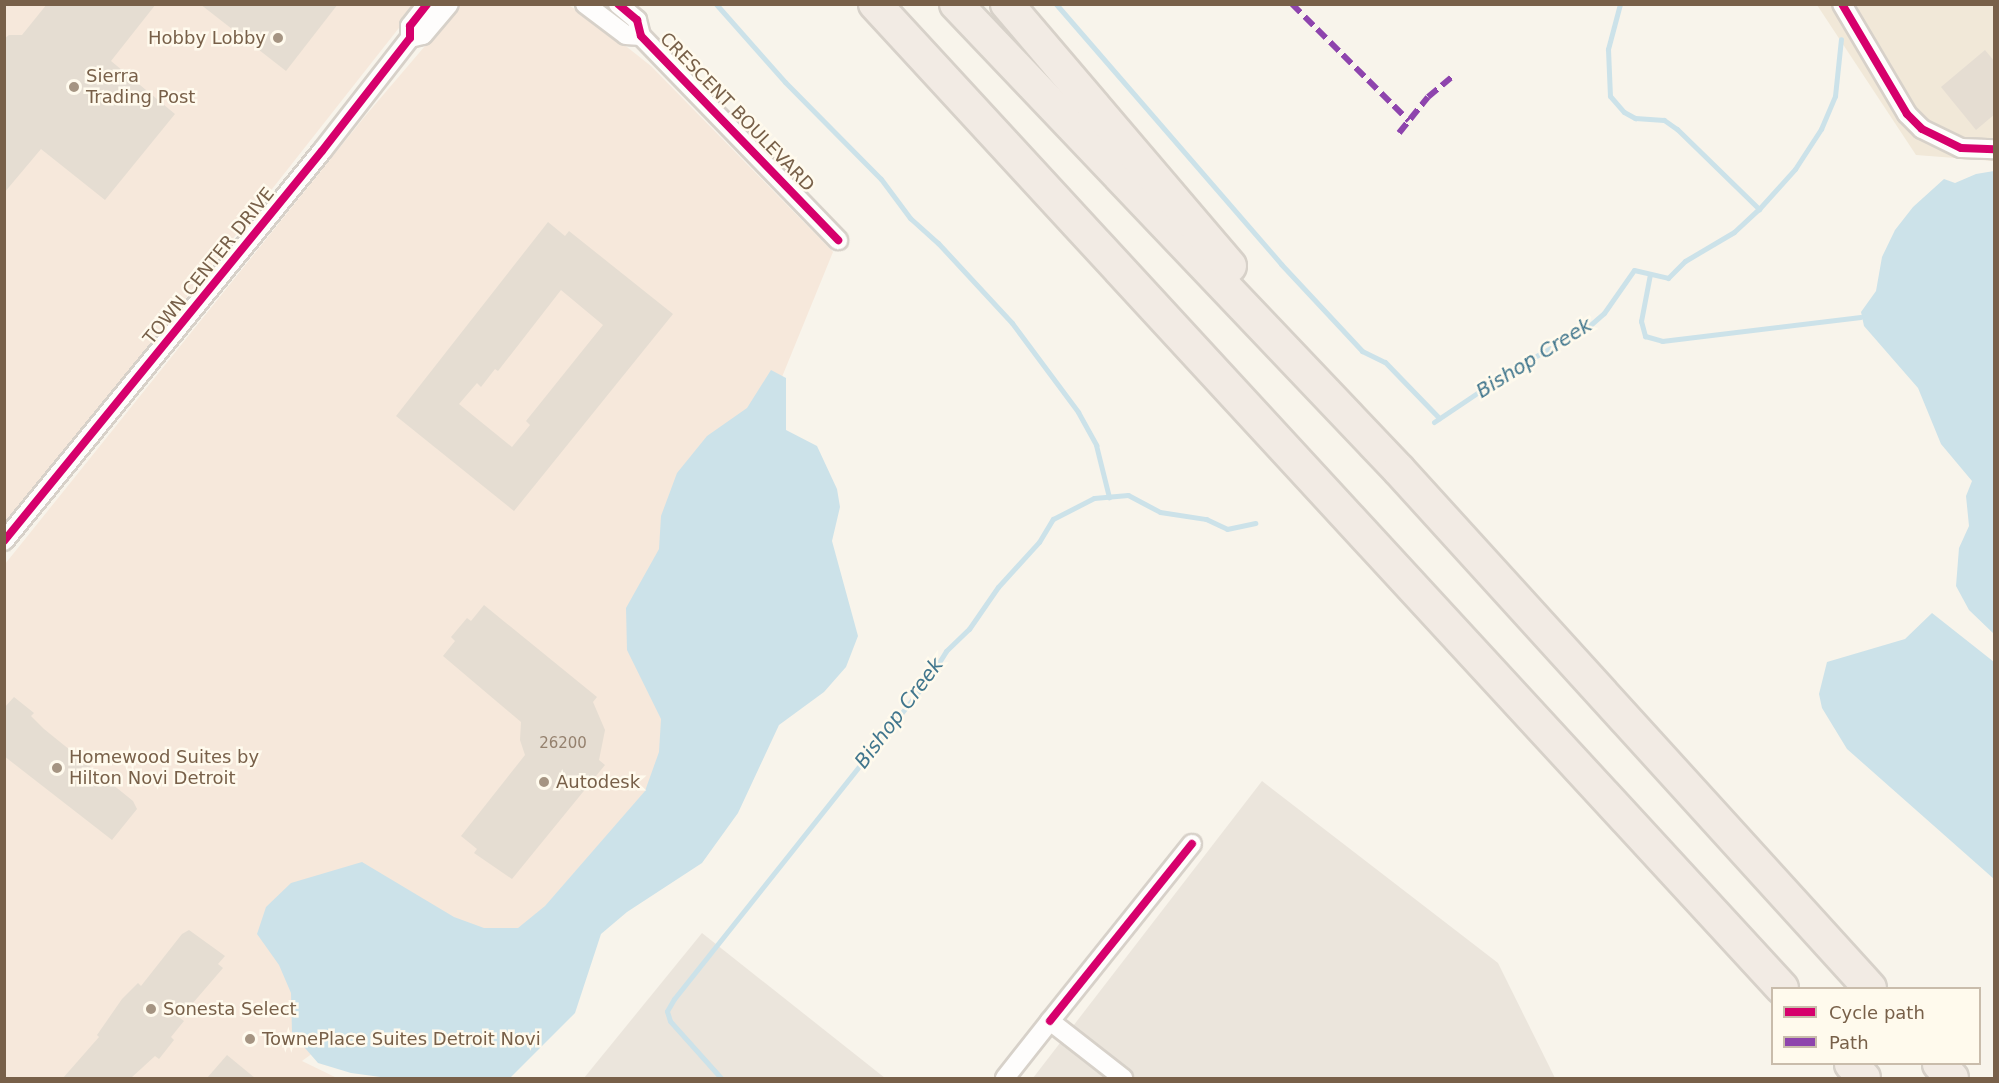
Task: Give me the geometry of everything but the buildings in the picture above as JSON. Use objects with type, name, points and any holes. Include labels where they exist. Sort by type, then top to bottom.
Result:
[{"type":"highway","points":[[875,4],[1781,987]]},
{"type":"highway","points":[[956,4],[1399,471],[1869,987]]},
{"type":"highway","points":[[1007,4],[1180,205],[1399,471]]},
{"type":"highway","points":[[1852,1065],[1864,1078]]},
{"type":"highway","points":[[1940,1065],[1952,1078]]},
{"type":"street","name":"TOWN CENTER DRIVE","points":[[410,38],[410,26],[426,4]]},
{"type":"street","name":"TOWN CENTER DRIVE","points":[[4,541],[410,38],[423,35],[449,4]]},
{"type":"street","name":"CRESCENT BOULEVARD","points":[[585,4],[626,35],[641,36]]},
{"type":"street","name":"CRESCENT BOULEVARD","points":[[618,4],[637,20],[641,36],[838,240]]},
{"type":"street","points":[[1842,4],[1907,114],[1922,129],[1961,148],[1995,149]]},
{"type":"street","points":[[1005,1078],[1192,844]]},
{"type":"street","points":[[1050,1021],[1123,1078]]},
{"type":"shaded area","points":[[5,5],[417,5],[5,528]]},
{"type":"shaded area","points":[[460,5],[568,5],[589,17],[651,66],[833,252],[764,421],[681,829],[517,984],[377,1006],[302,1061],[337,1078],[5,1078],[5,564],[366,115]]},
{"type":"shaded area","points":[[1817,5],[1994,5],[1994,161],[1916,155]]},
{"type":"shaded area","points":[[1262,781],[1498,963],[1555,1078],[1033,1078]]},
{"type":"shaded area","points":[[702,933],[885,1078],[584,1078]]},
{"type":"water","points":[[1994,171],[1994,634],[1969,610],[1956,586],[1959,548],[1969,526],[1966,496],[1972,481],[1941,444],[1918,388],[1864,326],[1861,312],[1876,291],[1882,257],[1895,230],[1913,207],[1944,179],[1955,183],[1976,174]]},
{"type":"water","points":[[771,370],[786,378],[786,430],[817,446],[837,489],[840,507],[832,541],[858,636],[846,667],[824,692],[779,725],[738,813],[702,863],[627,912],[601,934],[575,1013],[510,1078],[388,1078],[351,1073],[318,1063],[292,1033],[291,993],[279,965],[257,934],[266,907],[291,883],[362,862],[454,917],[484,928],[518,928],[545,906],[645,791],[659,752],[661,719],[627,650],[626,608],[659,549],[661,516],[677,473],[707,436],[747,408]]},
{"type":"water","points":[[1932,613],[1994,662],[1994,879],[1847,749],[1822,708],[1819,694],[1827,662],[1905,639]]},
{"type":"waterway","points":[[716,4],[785,82],[881,179],[910,218],[938,243],[1012,323],[1078,412],[1096,445],[1109,497]]},
{"type":"waterway","points":[[1056,4],[1281,264],[1362,351],[1385,362],[1439,418]]},
{"type":"waterway","points":[[1620,4],[1608,49],[1610,96],[1624,112],[1635,118],[1664,120],[1677,129],[1759,209]]},
{"type":"waterway","name":"Bishop Creek","points":[[1434,422],[1513,369],[1588,327],[1604,313],[1634,270],[1668,278],[1685,261],[1734,232],[1759,209],[1795,169],[1821,129],[1835,96],[1841,39]]},
{"type":"waterway","points":[[1650,274],[1641,321],[1645,336],[1662,341],[1861,317]]},
{"type":"waterway","name":"Bishop Creek","points":[[721,1078],[670,1021],[667,1011],[674,999],[928,680],[946,651],[969,629],[998,587],[1039,542],[1053,519],[1094,498],[1128,495],[1160,512],[1206,519],[1227,529],[1255,523]]},
{"type":"marked path","points":[[1292,4],[1409,121]]},
{"type":"marked path","points":[[1399,133],[1428,97],[1453,76]]},
{"type":"cycle path","points":[[4,541],[322,151],[410,38],[410,26],[427,4]]},
{"type":"cycle path","points":[[618,4],[637,20],[641,36],[838,240]]},
{"type":"cycle path","points":[[1842,4],[1907,114],[1922,129],[1961,148],[1994,149]]},
{"type":"cycle path","points":[[1050,1021],[1192,844]]},
{"type":"place","name":"Hobby Lobby","points":[[278,38]]},
{"type":"place","name":"Sierra Trading Post","points":[[74,87]]},
{"type":"place","name":"Homewood Suites by Hilton Novi Detroit","points":[[57,768]]},
{"type":"place","name":"Autodesk","points":[[544,782]]},
{"type":"place","name":"Sonesta Select","points":[[151,1009]]},
{"type":"place","name":"TownePlace Suites Detroit Novi","points":[[250,1039]]}]
